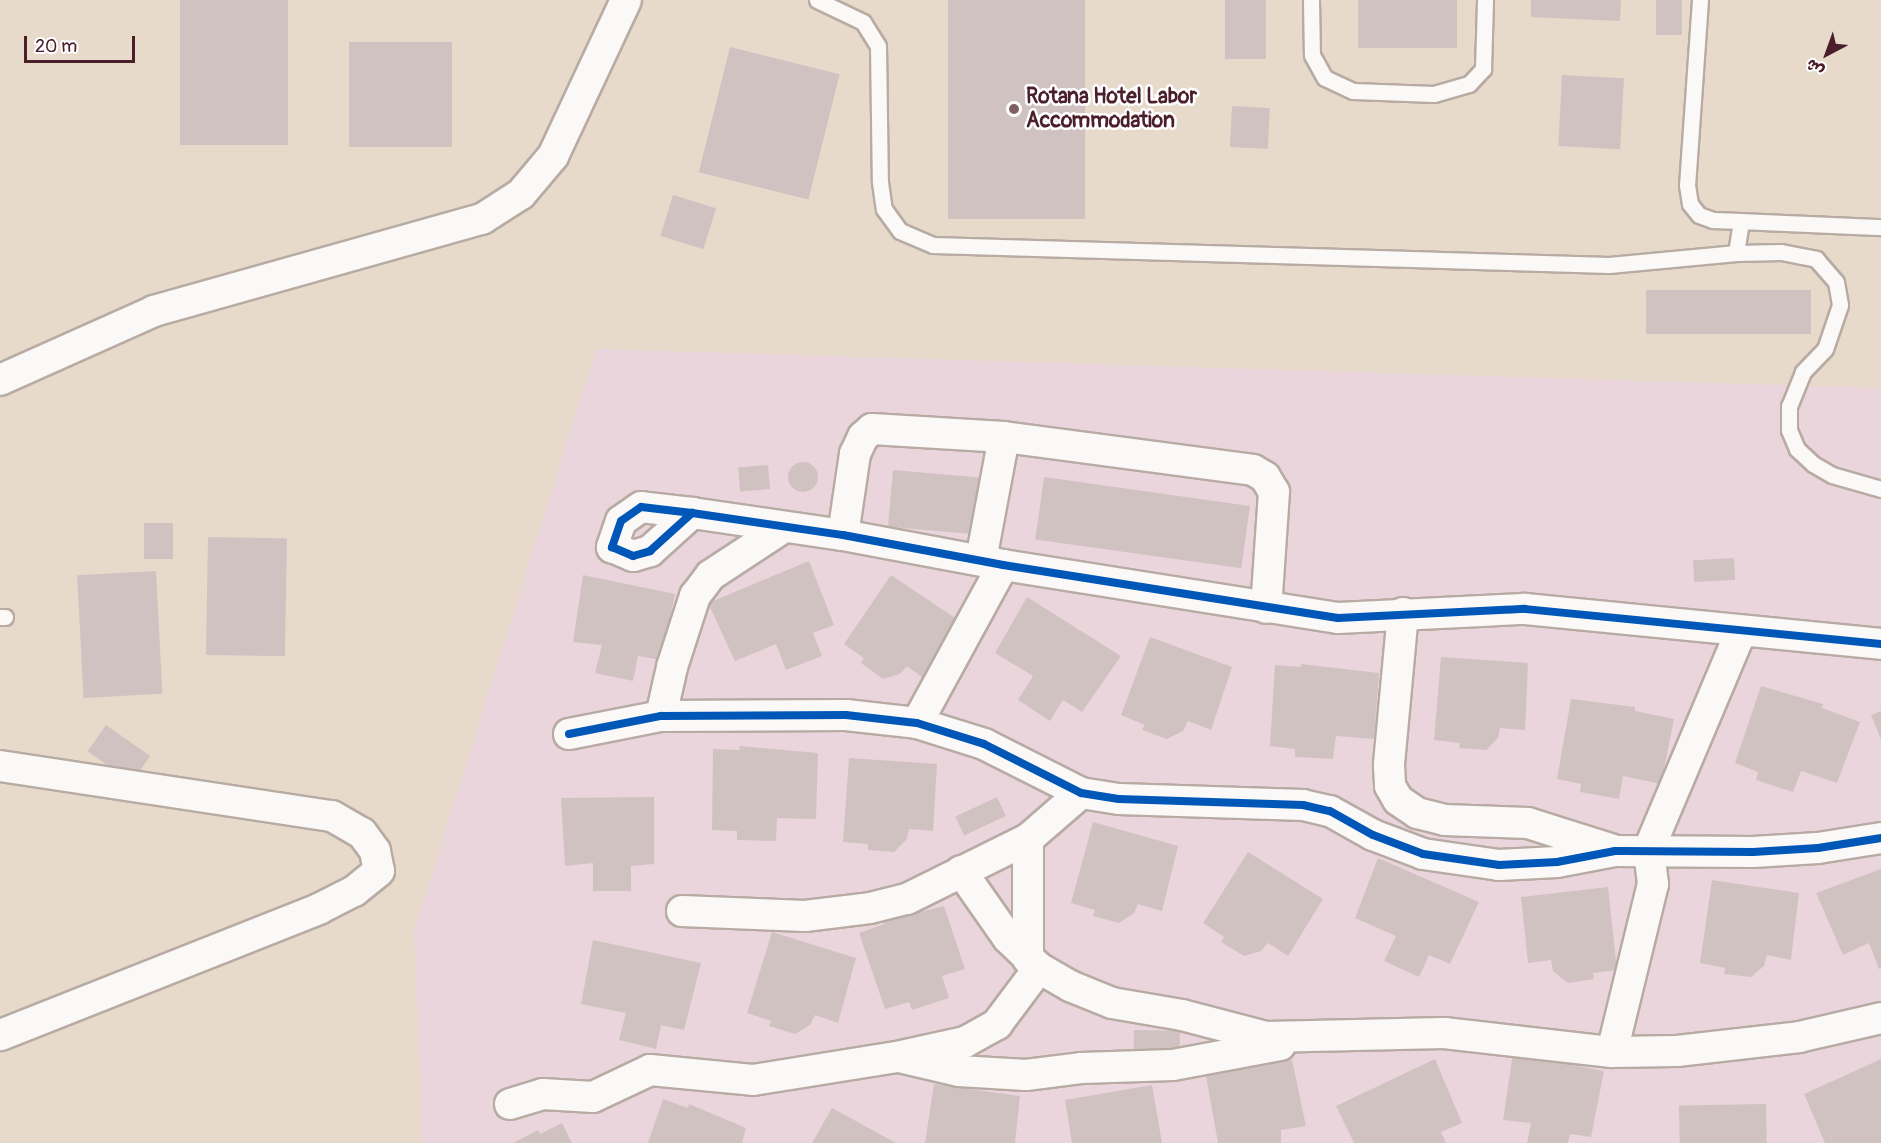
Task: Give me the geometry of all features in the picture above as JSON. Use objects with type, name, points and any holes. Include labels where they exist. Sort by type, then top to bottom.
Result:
[{"type":"street","points":[[0,380],[154,311],[482,219],[521,194],[553,156],[626,0]]},
{"type":"street","points":[[843,535],[855,454],[863,437],[872,429],[1004,437],[1133,451],[1253,470],[1265,477],[1274,492],[1275,517],[1266,608]]},
{"type":"street","points":[[917,723],[992,562],[1004,437]]},
{"type":"street","points":[[692,513],[843,535],[1266,608],[1338,618],[1525,609],[1881,644]]},
{"type":"street","points":[[661,716],[672,666],[694,596],[711,575],[784,527]]},
{"type":"street","points":[[1403,614],[1389,765],[1390,786],[1398,800],[1426,815],[1528,823],[1615,850]]},
{"type":"street","points":[[1612,1052],[1653,884],[1649,849],[1741,631]]},
{"type":"street","points":[[569,734],[661,716],[846,715],[917,723],[984,744],[1082,793],[1119,799],[1303,805],[1330,811],[1373,834],[1423,854],[1498,864],[1557,862],[1615,850],[1753,852],[1818,848],[1881,838]]},
{"type":"street","points":[[0,766],[332,816],[362,832],[375,850],[379,872],[354,891],[319,909],[0,1035]]},
{"type":"street","points":[[682,911],[805,915],[870,908],[907,899],[1028,839],[1082,793]]},
{"type":"street","points":[[510,1104],[543,1094],[593,1097],[650,1071],[753,1080],[897,1057],[965,1042],[991,1028],[1020,998],[1033,964],[1028,839]]},
{"type":"street","points":[[961,871],[1008,938],[1033,964],[1112,1004],[1182,1015],[1266,1037],[1318,1038],[1444,1033],[1612,1052],[1677,1051],[1799,1037],[1881,1018]]},
{"type":"street","points":[[897,1057],[959,1071],[1026,1075],[1081,1068],[1173,1065],[1318,1038]]},
{"type":"lane","points":[[817,0],[863,22],[878,46],[880,182],[884,209],[900,231],[916,241],[933,246],[1609,265],[1736,253],[1781,252],[1816,259],[1829,269],[1840,304],[1837,324],[1825,349],[1803,372],[1789,406],[1789,430],[1797,449],[1813,464],[1832,475],[1881,489]]},
{"type":"lane","points":[[1311,0],[1312,54],[1325,78],[1353,91],[1434,94],[1468,84],[1483,69],[1485,0]]},
{"type":"lane","points":[[1700,0],[1687,185],[1690,204],[1699,215],[1713,220],[1881,227]]},
{"type":"lane","points":[[1736,253],[1741,221]]},
{"type":"shaded area","points":[[596,349],[1881,388],[1881,1143],[423,1143],[414,931]]},
{"type":"building","points":[[180,0],[288,0],[288,145],[180,145]]},
{"type":"building","name":"Rotana Hotel Labor Accommodation","points":[[948,0],[1085,0],[1085,219],[948,219]]},
{"type":"building","points":[[1225,0],[1266,0],[1266,59],[1225,59]]},
{"type":"building","points":[[1358,0],[1457,0],[1457,48],[1358,48]]},
{"type":"building","points":[[1531,0],[1621,0],[1620,21],[1531,17]]},
{"type":"building","points":[[1656,0],[1682,0],[1682,35],[1656,35]]},
{"type":"building","points":[[349,42],[452,42],[452,147],[349,147]]},
{"type":"building","points":[[730,47],[840,74],[808,200],[699,172]]},
{"type":"building","points":[[1562,75],[1624,78],[1620,149],[1558,146]]},
{"type":"building","points":[[1232,106],[1270,108],[1268,149],[1230,147]]},
{"type":"building","points":[[673,195],[716,208],[703,249],[660,236]]},
{"type":"building","points":[[1646,290],[1811,290],[1811,334],[1646,334]]},
{"type":"building","points":[[803,462],[814,466],[818,477],[814,488],[803,492],[792,488],[788,477],[792,466]]},
{"type":"building","points":[[768,465],[770,489],[740,492],[738,468]]},
{"type":"building","points":[[893,470],[980,478],[975,534],[888,527]]},
{"type":"building","points":[[1044,477],[1250,506],[1241,568],[1035,539]]},
{"type":"building","points":[[144,523],[173,523],[173,559],[144,559]]},
{"type":"building","points":[[208,537],[287,538],[285,656],[206,655]]},
{"type":"building","points":[[1734,558],[1735,580],[1694,582],[1693,560]]},
{"type":"building","points":[[809,561],[834,625],[813,633],[822,656],[786,670],[776,644],[735,661],[708,603]]},
{"type":"building","points":[[156,571],[162,694],[84,698],[77,575]]},
{"type":"building","points":[[583,575],[675,594],[661,660],[638,656],[633,681],[595,673],[602,645],[573,642]]},
{"type":"building","points":[[891,575],[964,624],[927,681],[907,666],[900,674],[883,679],[861,663],[864,658],[844,644]]},
{"type":"building","points":[[1027,597],[1121,656],[1082,712],[1063,700],[1050,721],[1018,700],[1033,676],[995,653]]},
{"type":"building","points":[[1150,637],[1232,667],[1211,730],[1188,721],[1183,731],[1167,739],[1142,730],[1145,725],[1121,715]]},
{"type":"building","points":[[1441,657],[1528,663],[1525,730],[1500,728],[1498,738],[1486,750],[1459,748],[1460,743],[1434,740]]},
{"type":"building","points":[[1301,664],[1379,673],[1374,739],[1336,736],[1333,759],[1295,757],[1295,749],[1270,746],[1275,665],[1301,667]]},
{"type":"building","points":[[1761,686],[1823,704],[1822,708],[1860,722],[1837,783],[1801,771],[1793,792],[1756,780],[1758,772],[1735,763]]},
{"type":"building","points":[[1571,699],[1635,707],[1635,711],[1674,719],[1661,784],[1623,776],[1619,799],[1580,792],[1581,784],[1557,779]]},
{"type":"building","points":[[1881,711],[1881,739],[1871,715]]},
{"type":"building","points":[[106,725],[150,756],[132,782],[88,751]]},
{"type":"building","points":[[739,746],[818,753],[816,819],[777,818],[776,841],[737,840],[737,831],[712,830],[713,749],[740,750]]},
{"type":"building","points":[[849,758],[937,764],[933,831],[909,829],[907,839],[894,852],[868,850],[868,844],[843,842]]},
{"type":"building","points":[[654,797],[654,864],[631,866],[631,891],[593,891],[593,863],[565,866],[561,798]]},
{"type":"building","points":[[997,797],[1006,816],[964,835],[955,816]]},
{"type":"building","points":[[1093,822],[1178,846],[1162,911],[1138,904],[1134,913],[1119,923],[1093,916],[1095,910],[1071,903]]},
{"type":"building","points":[[1248,852],[1323,899],[1288,956],[1268,943],[1261,951],[1244,956],[1221,942],[1224,937],[1203,923]]},
{"type":"building","points":[[1378,858],[1479,902],[1450,964],[1429,955],[1419,977],[1384,961],[1396,936],[1355,918]]},
{"type":"building","points":[[1881,869],[1881,968],[1879,969],[1869,943],[1843,955],[1816,893]]},
{"type":"building","points":[[1712,880],[1799,893],[1791,960],[1767,955],[1764,966],[1751,977],[1724,974],[1725,968],[1700,963]]},
{"type":"building","points":[[1608,887],[1617,970],[1593,973],[1594,979],[1568,983],[1553,971],[1551,960],[1528,963],[1521,897]]},
{"type":"building","points":[[944,906],[965,969],[942,976],[949,998],[912,1010],[909,1002],[885,1009],[859,933],[884,924],[883,921]]},
{"type":"building","points":[[772,932],[856,958],[838,1023],[815,1015],[810,1025],[795,1034],[769,1026],[771,1021],[747,1013]]},
{"type":"building","points":[[593,940],[701,963],[684,1030],[661,1025],[656,1049],[619,1040],[626,1013],[581,1004]]},
{"type":"building","points":[[1134,1030],[1180,1031],[1180,1057],[1134,1056]]},
{"type":"building","points":[[1513,1053],[1604,1071],[1591,1137],[1570,1134],[1568,1143],[1527,1143],[1531,1123],[1503,1120]]},
{"type":"building","points":[[1435,1059],[1462,1123],[1441,1132],[1446,1143],[1354,1143],[1336,1106]]},
{"type":"building","points":[[1881,1059],[1881,1143],[1825,1143],[1804,1094]]},
{"type":"building","points":[[1292,1060],[1306,1126],[1281,1130],[1281,1143],[1218,1143],[1206,1076]]},
{"type":"building","points":[[934,1084],[1020,1096],[1015,1143],[925,1143]]},
{"type":"building","points":[[1152,1085],[1162,1143],[1072,1143],[1065,1100]]},
{"type":"building","points":[[663,1099],[688,1108],[689,1104],[746,1128],[742,1143],[648,1143]]},
{"type":"building","points":[[1766,1104],[1767,1143],[1680,1143],[1679,1106]]},
{"type":"building","points":[[832,1108],[896,1143],[812,1143]]},
{"type":"building","points":[[562,1123],[572,1143],[513,1143],[538,1130],[540,1134]]},
{"type":"cycle path","points":[[692,513],[641,507],[621,521],[612,547],[633,556],[650,551],[692,513],[843,535],[1003,565],[1338,618],[1525,609],[1881,644]]},
{"type":"cycle path","points":[[569,734],[661,716],[846,715],[917,723],[984,744],[1081,793],[1119,799],[1303,805],[1330,811],[1373,835],[1423,854],[1499,865],[1557,862],[1615,851],[1753,852],[1818,848],[1881,838]]},
{"type":"place","name":"Rotana Hotel Labor Accommodation","points":[[1014,109]]}]
